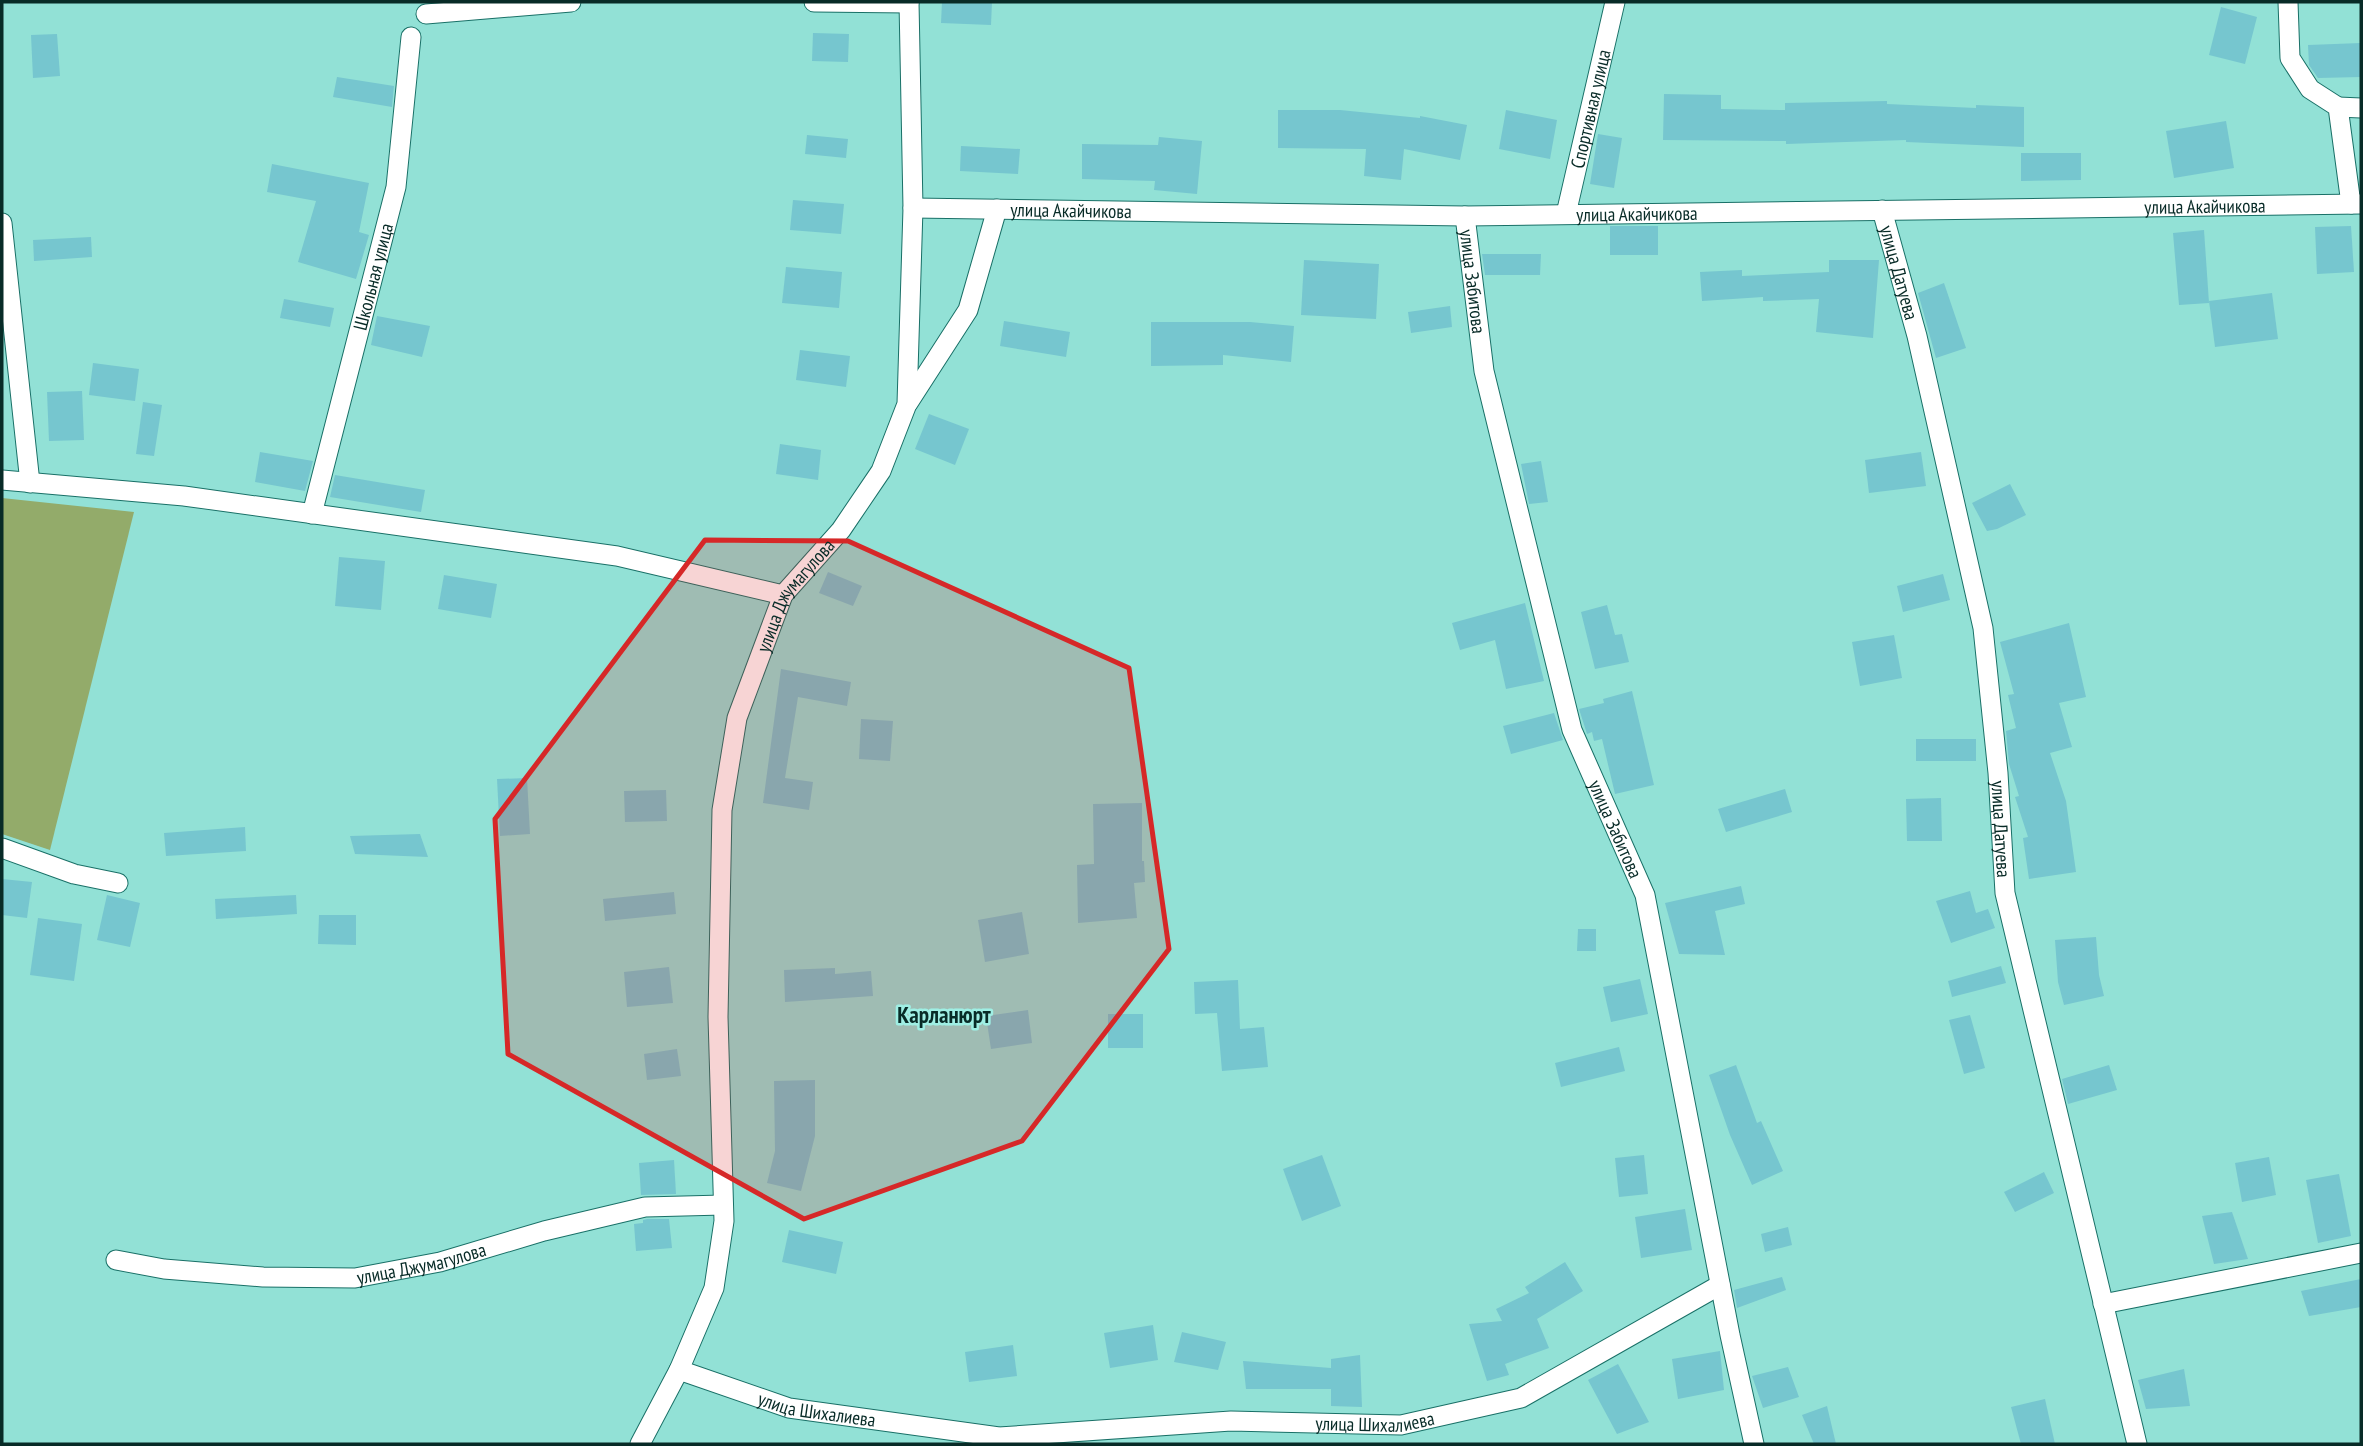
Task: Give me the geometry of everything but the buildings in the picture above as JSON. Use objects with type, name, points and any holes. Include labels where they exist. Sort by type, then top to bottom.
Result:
[{"type":"street","points":[[426,14],[571,2]]},
{"type":"street","points":[[814,2],[909,3]]},
{"type":"street","name":"Спортивная улица","points":[[1566,214],[1615,2]]},
{"type":"street","points":[[2288,2],[2290,58],[2310,89],[2338,107],[2361,108]]},
{"type":"street","name":"улица Джумагулова","points":[[640,1444],[679,1370],[714,1288],[724,1221],[718,1017],[722,810],[737,718],[783,595],[841,530],[881,471],[907,404],[913,208],[909,3]]},
{"type":"street","name":"Школьная улица","points":[[312,514],[396,187],[411,37]]},
{"type":"street","points":[[2338,107],[2356,204]]},
{"type":"street","name":"улица Акайчикова","points":[[913,208],[1465,216],[2356,204]]},
{"type":"street","points":[[907,404],[968,310],[997,209]]},
{"type":"street","name":"улица Датуева","points":[[1882,210],[1917,336],[1983,628],[1998,773],[2005,892],[2137,1444]]},
{"type":"street","name":"улица Забитова","points":[[1465,216],[1484,371],[1572,730],[1645,895],[1720,1285],[1754,1444]]},
{"type":"street","points":[[2,223],[30,483]]},
{"type":"street","points":[[2,480],[184,496],[617,556],[783,595]]},
{"type":"street","points":[[2,848],[74,874],[118,883]]},
{"type":"street","name":"улица Джумагулова","points":[[116,1260],[164,1269],[263,1278],[355,1278],[440,1262],[544,1231],[645,1207],[723,1205]]},
{"type":"street","points":[[2103,1304],[2361,1253]]},
{"type":"street","name":"улица Шихалиева","points":[[679,1370],[789,1408],[1000,1441],[1231,1421],[1401,1425],[1521,1398],[1720,1285]]},
{"type":"highlighted area","points":[[705,540],[848,541],[1129,668],[1169,949],[1022,1141],[804,1219],[508,1054],[495,819]]},
{"type":"green space","points":[[2,498],[134,512],[50,850],[2,834]]},
{"type":"district","name":"Карланюрт","points":[[944,1015]]}]
